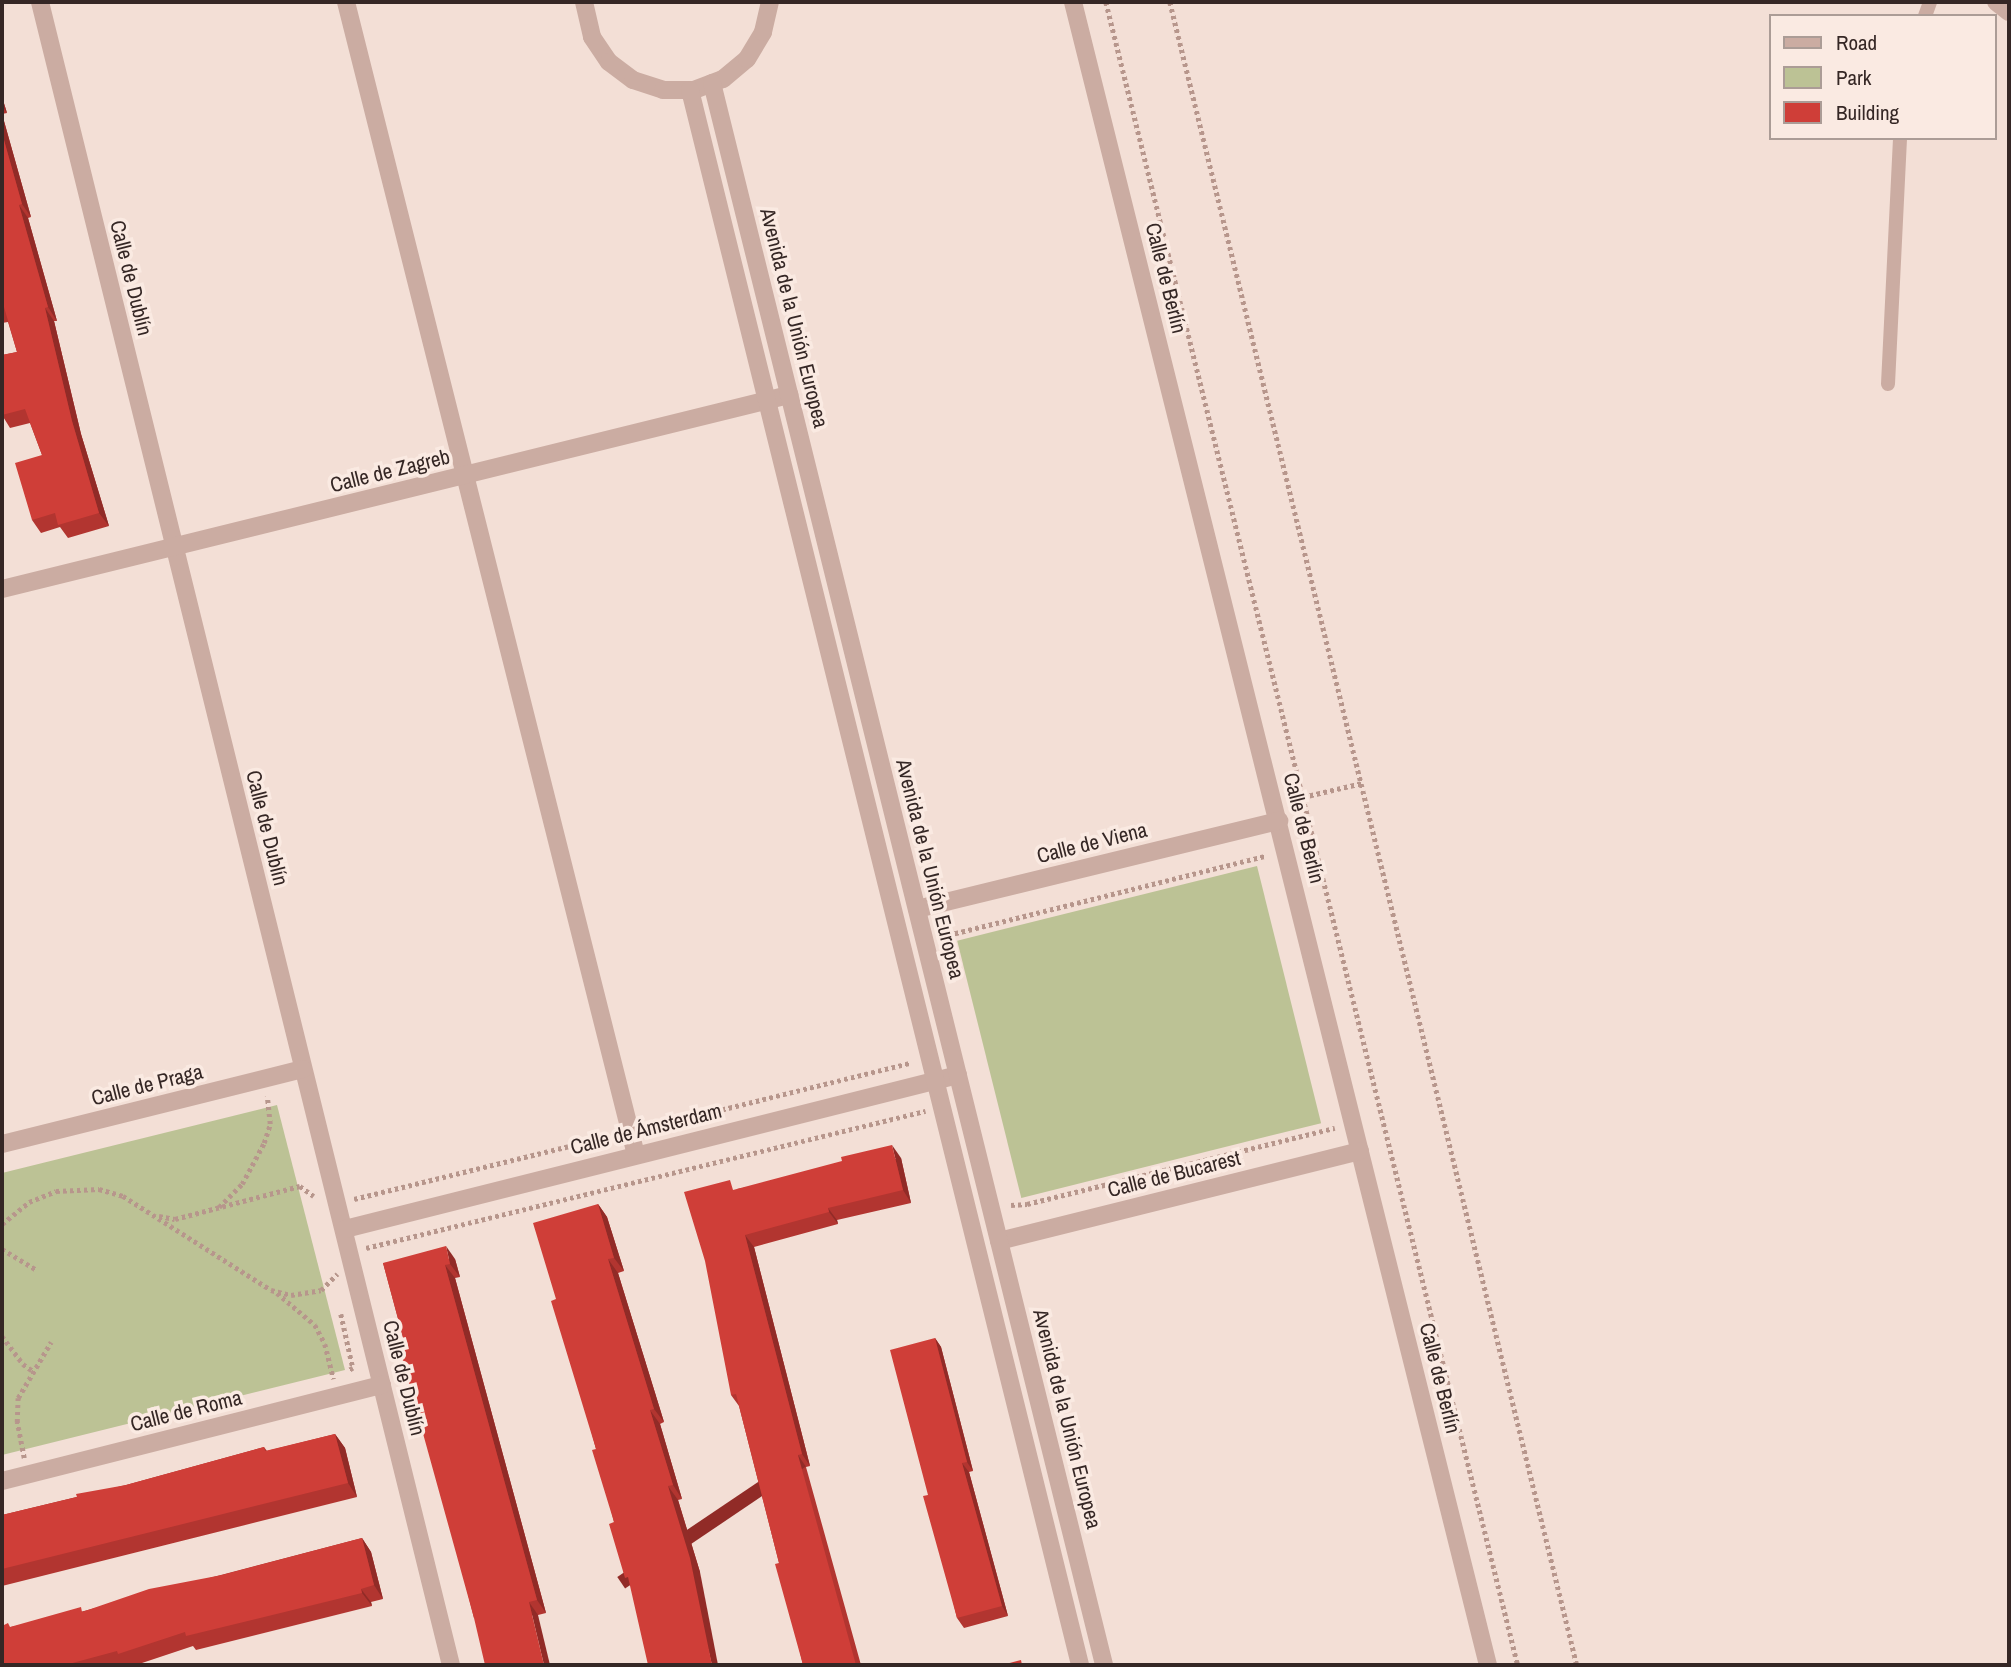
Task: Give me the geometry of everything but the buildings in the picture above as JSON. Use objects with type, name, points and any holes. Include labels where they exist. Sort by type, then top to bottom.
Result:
[{"type":"street","name":"Calle de Dublín","points":[[40,2],[451,1665]]},
{"type":"street","points":[[346,2],[636,1155]]},
{"type":"street","points":[[584,2],[592,37],[609,62],[633,80],[663,90],[690,90],[723,79],[747,59],[763,32],[770,2]]},
{"type":"street","name":"Calle de Berlín","points":[[1073,2],[1488,1665]]},
{"type":"street","points":[[1996,2],[2009,12]]},
{"type":"street","name":"Avenida de la Unión Europea","points":[[712,83],[1104,1665]]},
{"type":"street","points":[[690,90],[1080,1665]]},
{"type":"street","name":"Calle de Zagreb","points":[[2,589],[789,395]]},
{"type":"street","name":"Calle de Viena","points":[[917,909],[1279,821]]},
{"type":"street","name":"Calle de Praga","points":[[2,1144],[303,1069]]},
{"type":"street","name":"Calle de Ámsterdam","points":[[345,1229],[958,1075]]},
{"type":"street","name":"Calle de Bucarest","points":[[999,1241],[1360,1151]]},
{"type":"street","name":"Calle de Roma","points":[[2,1481],[382,1385]]},
{"type":"lane","points":[[1888,384],[1900,140]]},
{"type":"path","points":[[1106,2],[1518,1665]]},
{"type":"path","points":[[1170,2],[1577,1665]]},
{"type":"path","points":[[1303,797],[1362,783]]},
{"type":"path","points":[[945,950],[943,939],[948,935],[1314,844]]},
{"type":"path","points":[[218,1208],[242,1184],[264,1143],[270,1125],[267,1096],[275,1093],[272,1077]]},
{"type":"path","points":[[254,1104],[275,1098]]},
{"type":"path","points":[[271,1290],[291,1295],[321,1290],[332,1275],[353,1261],[942,1107]]},
{"type":"path","points":[[1007,1201],[1012,1206],[1027,1204],[1382,1117]]},
{"type":"path","points":[[310,1183],[317,1208]]},
{"type":"path","points":[[154,1215],[175,1219],[300,1186],[313,1196],[335,1192]]},
{"type":"path","points":[[2,1224],[29,1202],[56,1191],[99,1189],[124,1196],[286,1298],[315,1325],[325,1344],[334,1381],[345,1378],[349,1394]]},
{"type":"path","points":[[2,1249],[35,1269]]},
{"type":"path","points":[[335,1289],[328,1259],[353,1261]]},
{"type":"path","points":[[338,1302],[353,1368]]},
{"type":"path","points":[[2,1336],[23,1364],[33,1371]]},
{"type":"path","points":[[29,1474],[18,1431],[18,1398],[51,1342]]},
{"type":"green space","points":[[1257,866],[1321,1123],[1021,1198],[957,941]]},
{"type":"green space","points":[[277,1105],[345,1370],[2,1455],[2,1173]]}]
